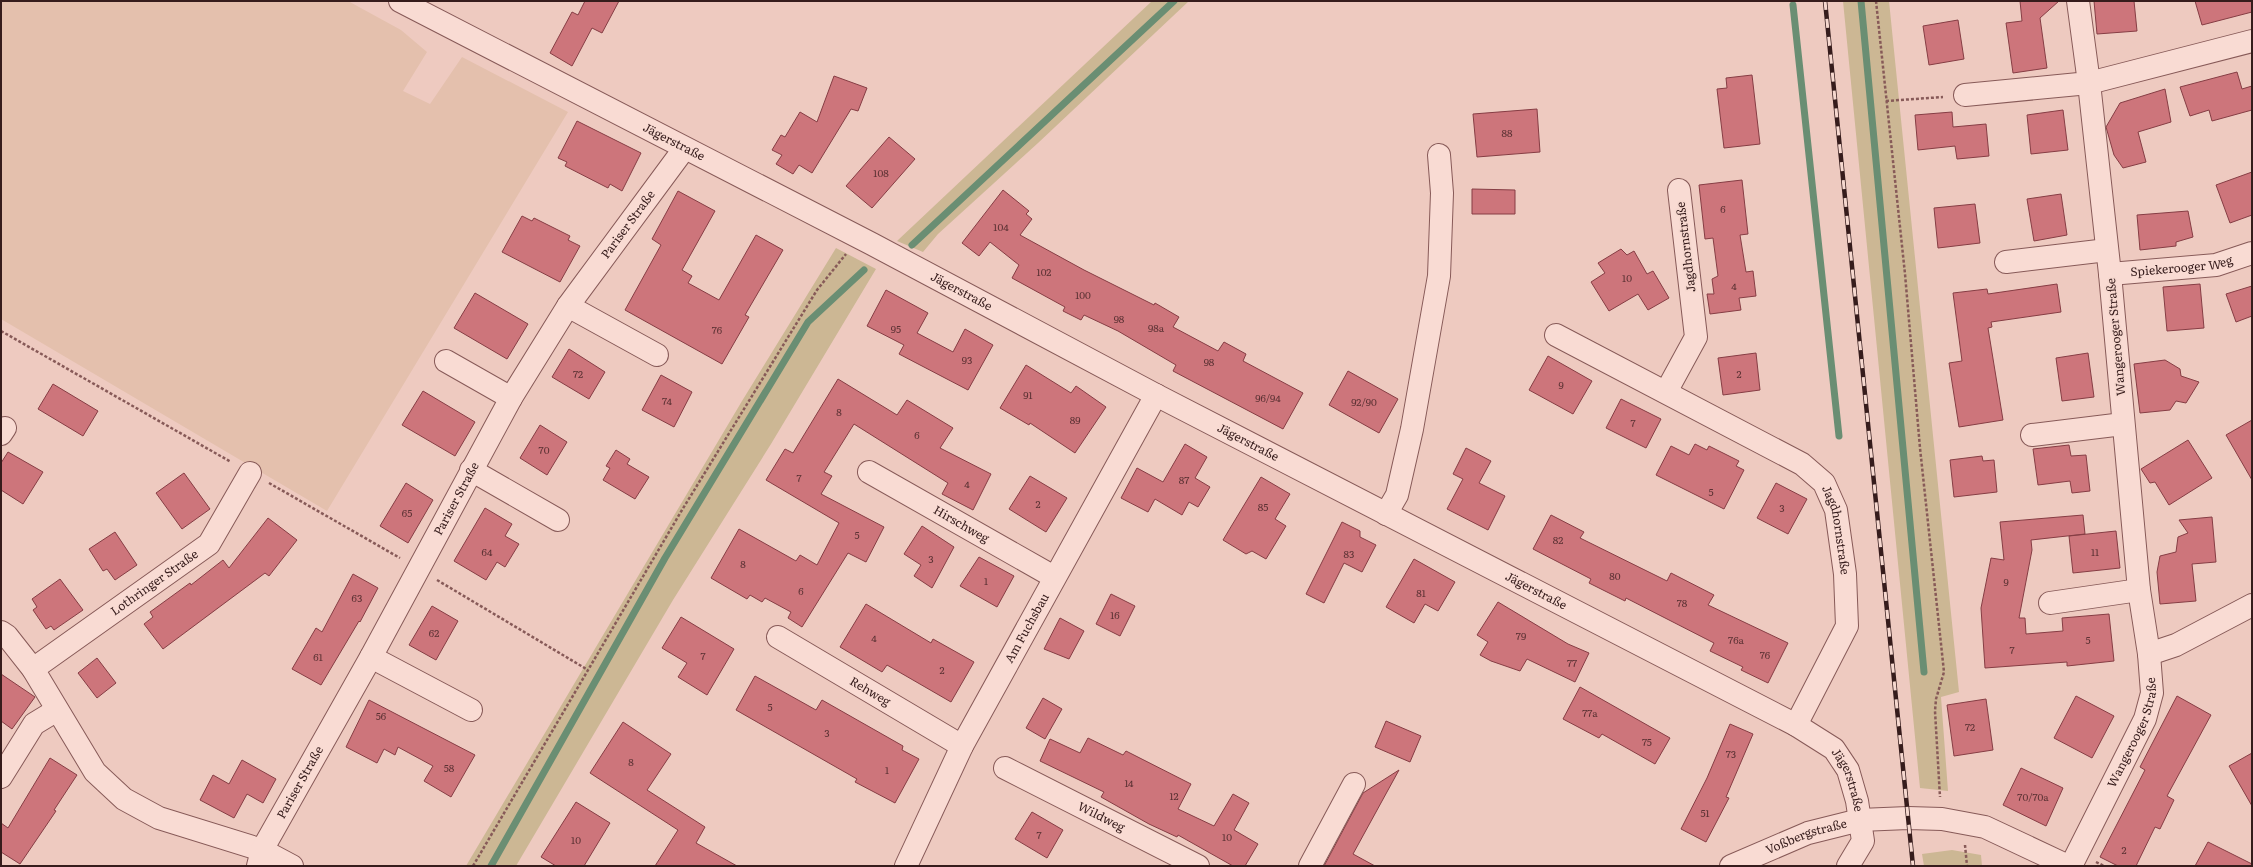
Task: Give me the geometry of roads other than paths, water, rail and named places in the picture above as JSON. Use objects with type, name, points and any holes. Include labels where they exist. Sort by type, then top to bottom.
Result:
[{"type":"street","name":"Jägerstraße","points":[[400,1],[684,149],[859,238],[1156,395],[1796,725],[1834,749],[1848,770],[1860,820],[1908,818],[1970,824],[1985,827],[2072,861]]},
{"type":"street","name":"Wangerooger Straße","points":[[2072,861],[2145,720],[2152,693],[2149,654],[2139,590],[2110,274],[2089,83],[2078,1]]},
{"type":"street","points":[[1965,95],[2089,83],[2252,41]]},
{"type":"street","name":"Pariser Straße","points":[[260,858],[511,398],[568,306],[684,149]]},
{"type":"street","points":[[1386,514],[1397,495],[1410,437],[1439,276],[1442,193],[1439,155]]},
{"type":"street","name":"Jagdhornstraße","points":[[1666,392],[1696,337],[1679,190]]},
{"type":"street","points":[[2006,262],[2107,250]]},
{"type":"street","name":"Spiekerooger Weg","points":[[2110,274],[2216,265],[2252,253]]},
{"type":"street","points":[[568,306],[657,355]]},
{"type":"street","name":"Jagdhornstraße","points":[[1556,335],[1802,464],[1824,483],[1836,510],[1845,574],[1847,626],[1796,725]]},
{"type":"street","points":[[446,361],[511,398]]},
{"type":"street","name":"Am Fuchsbau","points":[[906,866],[962,746],[1054,577],[1156,395]]},
{"type":"street","points":[[2032,435],[2123,424]]},
{"type":"street","points":[[471,470],[558,520]]},
{"type":"street","name":"Hirschweg","points":[[869,472],[1054,577]]},
{"type":"street","name":"Lothringer Straße","points":[[33,669],[209,544],[250,473]]},
{"type":"street","points":[[2050,603],[2139,590]]},
{"type":"street","points":[[2149,654],[2176,645],[2252,605]]},
{"type":"street","points":[[1,632],[7,636],[33,669],[95,772],[124,800],[158,818],[260,858],[292,866]]},
{"type":"street","name":"Rehweg","points":[[778,637],[962,746]]},
{"type":"street","points":[[371,657],[471,710]]},
{"type":"street","points":[[1,777],[34,724],[57,710]]},
{"type":"street","name":"Wildweg","points":[[1005,768],[1186,863]]},
{"type":"street","points":[[1310,866],[1354,784]]},
{"type":"street","points":[[1848,866],[1863,841],[1860,820]]},
{"type":"street","name":"Voßbergstraße","points":[[1731,866],[1808,833],[1860,820]]},
{"type":"waterway","points":[[912,245],[1174,1]]},
{"type":"waterway","points":[[1861,1],[1924,672]]},
{"type":"waterway","points":[[1793,5],[1839,436]]},
{"type":"waterway","points":[[491,866],[665,558],[808,322],[864,270]]},
{"type":"railway","points":[[1825,1],[1913,866]]}]
